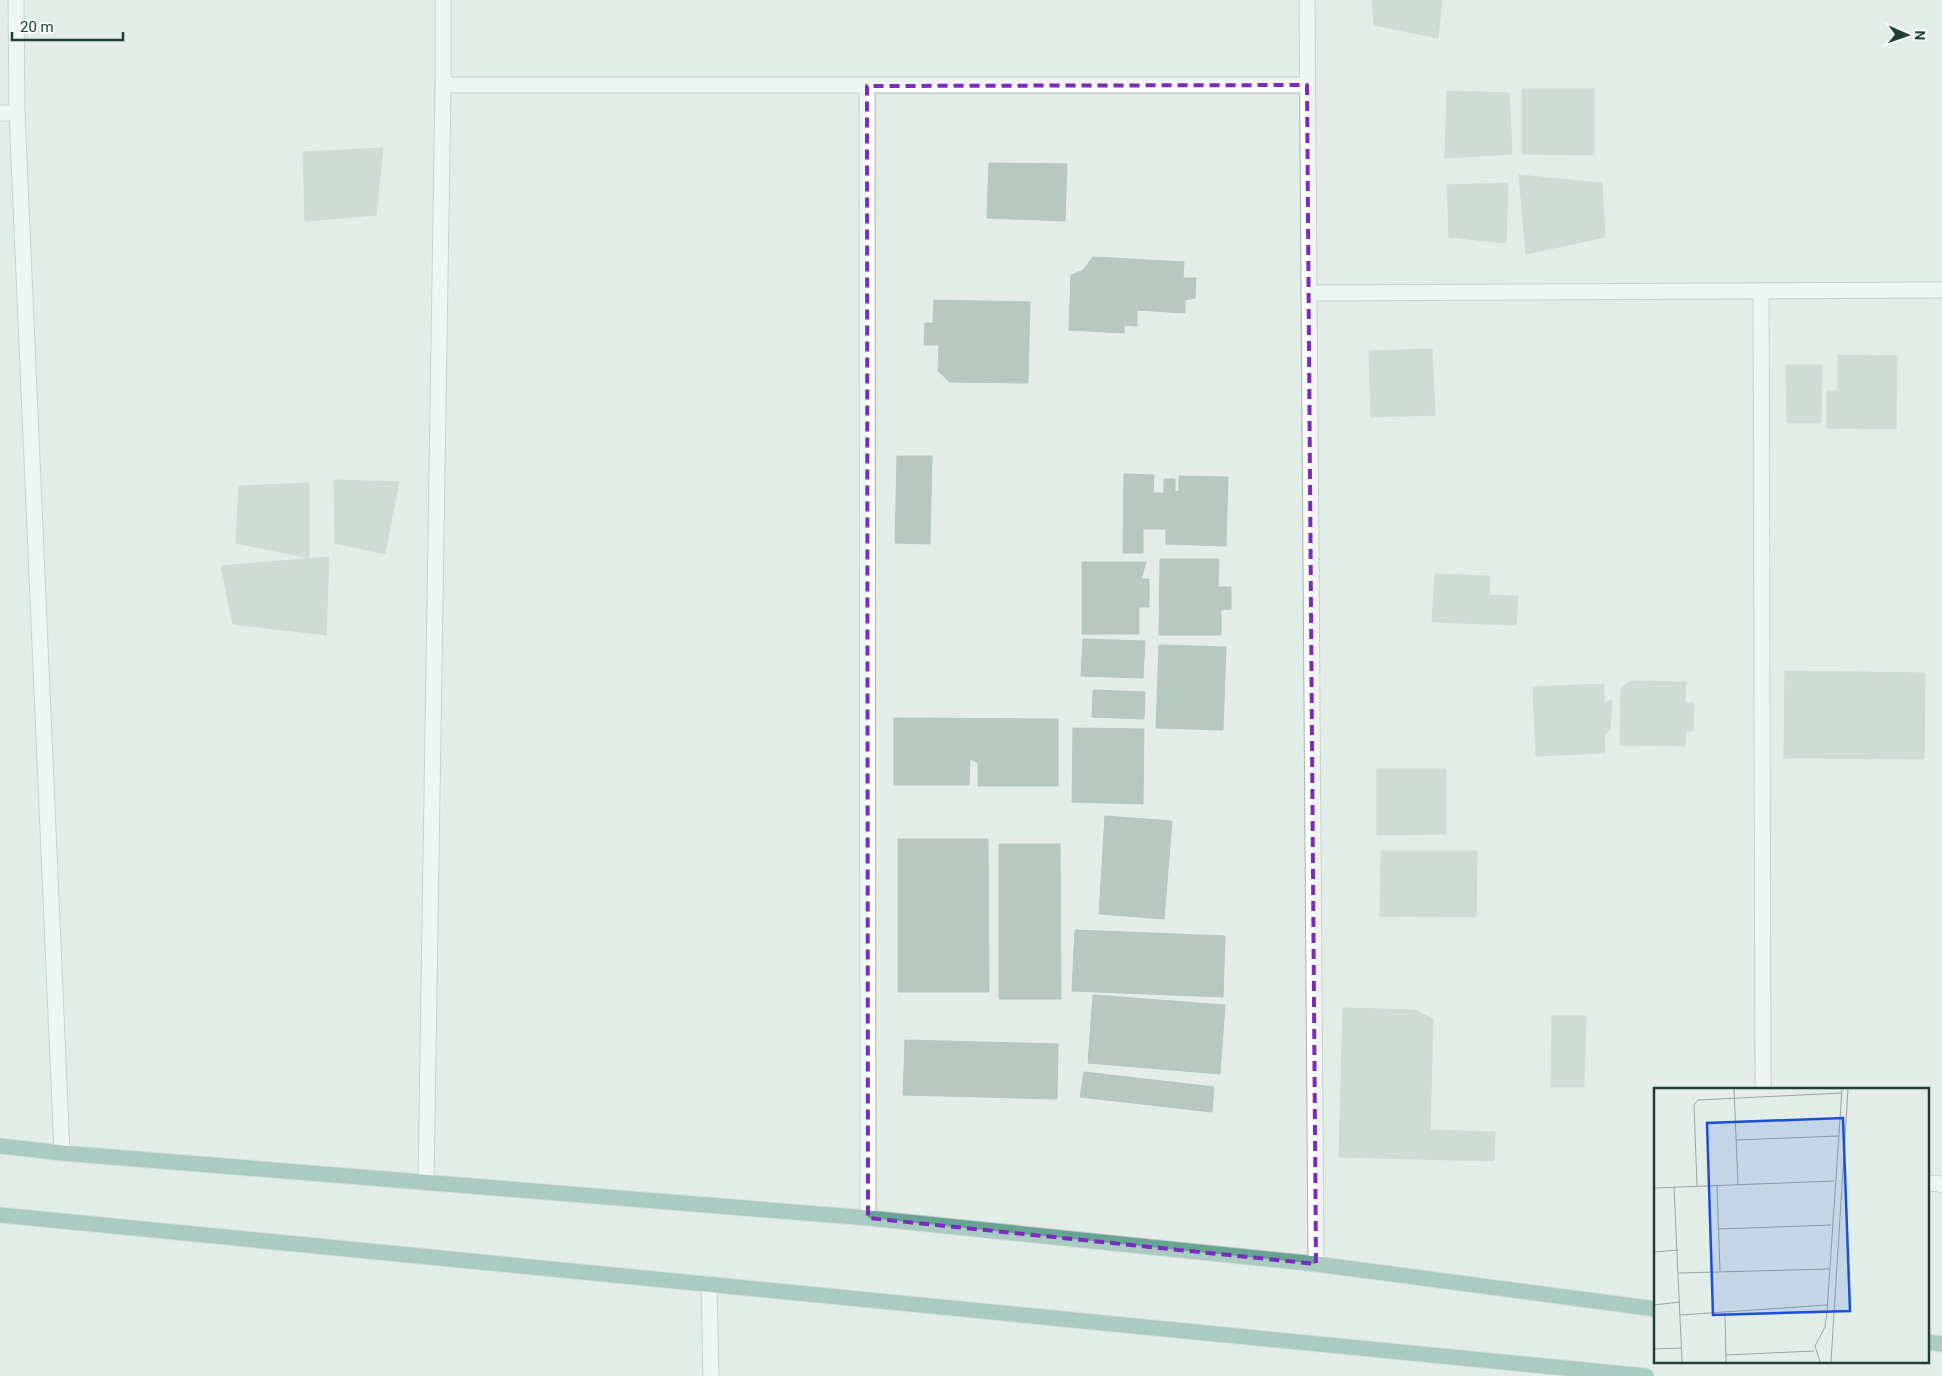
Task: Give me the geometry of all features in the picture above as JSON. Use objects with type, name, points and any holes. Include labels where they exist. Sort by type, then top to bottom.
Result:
[{"type":"main road","points":[[0,1146],[62,1153],[868,1218],[1316,1264],[1654,1309]]},
{"type":"main road","points":[[0,1215],[1646,1376]]},
{"type":"street","points":[[16,0],[17,114],[62,1153]]},
{"type":"street","points":[[426,1182],[443,0]]},
{"type":"street","points":[[1307,0],[1316,1264]]},
{"type":"street","points":[[443,85],[1307,85]]},
{"type":"street","points":[[867,86],[868,1218]]},
{"type":"street","points":[[0,113],[17,114]]},
{"type":"street","points":[[1308,293],[1942,290]]},
{"type":"street","points":[[1761,291],[1762,1088]]},
{"type":"street","points":[[709,1284],[711,1376]]},
{"type":"highlighted area","points":[[1307,85],[1316,1264],[868,1218],[867,86]]},
{"type":"building","points":[[1372,0],[1442,0],[1438,38],[1374,25]]},
{"type":"building","points":[[1522,89],[1594,89],[1594,155],[1522,154]]},
{"type":"building","points":[[1447,91],[1509,93],[1512,154],[1445,158]]},
{"type":"building","points":[[383,148],[376,215],[305,221],[303,152]]},
{"type":"building","points":[[989,163],[1067,164],[1065,221],[987,218]]},
{"type":"building","points":[[1519,175],[1602,183],[1605,237],[1526,254]]},
{"type":"building","points":[[1508,183],[1506,243],[1449,237],[1447,185]]},
{"type":"building","points":[[1093,257],[1184,262],[1183,278],[1196,278],[1195,298],[1185,300],[1185,313],[1137,310],[1137,326],[1124,325],[1124,333],[1069,330],[1071,275],[1083,270]]},
{"type":"building","points":[[934,300],[1030,302],[1028,383],[950,382],[938,371],[939,345],[924,345],[925,323],[933,323]]},
{"type":"building","points":[[1432,349],[1435,415],[1371,417],[1369,351]]},
{"type":"building","points":[[1838,355],[1897,356],[1896,429],[1827,428],[1827,391],[1838,391]]},
{"type":"building","points":[[1786,365],[1822,365],[1821,423],[1787,423]]},
{"type":"building","points":[[897,456],[932,456],[930,544],[895,543]]},
{"type":"building","points":[[1124,474],[1154,475],[1153,493],[1164,493],[1164,479],[1175,479],[1175,492],[1179,491],[1179,476],[1228,477],[1226,546],[1166,544],[1166,529],[1143,529],[1143,553],[1123,553]]},
{"type":"building","points":[[334,480],[399,482],[385,554],[335,543]]},
{"type":"building","points":[[309,483],[309,558],[236,543],[239,486]]},
{"type":"building","points":[[329,557],[326,635],[233,624],[221,566]]},
{"type":"building","points":[[1160,559],[1219,559],[1218,587],[1231,587],[1231,609],[1221,610],[1221,635],[1159,635]]},
{"type":"building","points":[[1082,562],[1146,562],[1141,579],[1149,579],[1149,607],[1139,607],[1139,634],[1082,634]]},
{"type":"building","points":[[1435,574],[1490,576],[1489,595],[1518,596],[1516,625],[1432,622]]},
{"type":"building","points":[[1083,639],[1145,641],[1143,678],[1081,676]]},
{"type":"building","points":[[1159,645],[1226,647],[1223,730],[1156,728]]},
{"type":"building","points":[[1785,671],[1925,673],[1924,759],[1784,758]]},
{"type":"building","points":[[1630,681],[1686,682],[1685,703],[1694,703],[1693,731],[1686,731],[1685,746],[1620,745],[1621,688]]},
{"type":"building","points":[[1604,684],[1604,703],[1612,700],[1610,730],[1604,734],[1605,753],[1536,756],[1533,687]]},
{"type":"building","points":[[1093,690],[1145,692],[1144,719],[1092,717]]},
{"type":"building","points":[[894,718],[1058,719],[1058,786],[978,786],[978,763],[970,759],[969,785],[894,785]]},
{"type":"building","points":[[1073,728],[1144,729],[1143,804],[1072,802]]},
{"type":"building","points":[[1377,769],[1446,769],[1446,834],[1377,835]]},
{"type":"building","points":[[1105,816],[1172,821],[1164,919],[1099,914]]},
{"type":"building","points":[[898,839],[988,839],[989,992],[898,992]]},
{"type":"building","points":[[999,844],[1060,844],[1061,999],[999,999]]},
{"type":"building","points":[[1381,851],[1477,851],[1476,917],[1380,916]]},
{"type":"building","points":[[1075,930],[1225,936],[1223,997],[1072,991]]},
{"type":"building","points":[[1093,995],[1225,1005],[1220,1074],[1088,1063]]},
{"type":"building","points":[[1343,1008],[1416,1010],[1433,1019],[1430,1130],[1495,1132],[1494,1161],[1339,1157]]},
{"type":"building","points":[[1552,1016],[1586,1016],[1584,1087],[1551,1087]]},
{"type":"building","points":[[905,1040],[1058,1044],[1057,1099],[903,1095]]},
{"type":"building","points":[[1084,1072],[1214,1087],[1212,1112],[1080,1097]]}]
